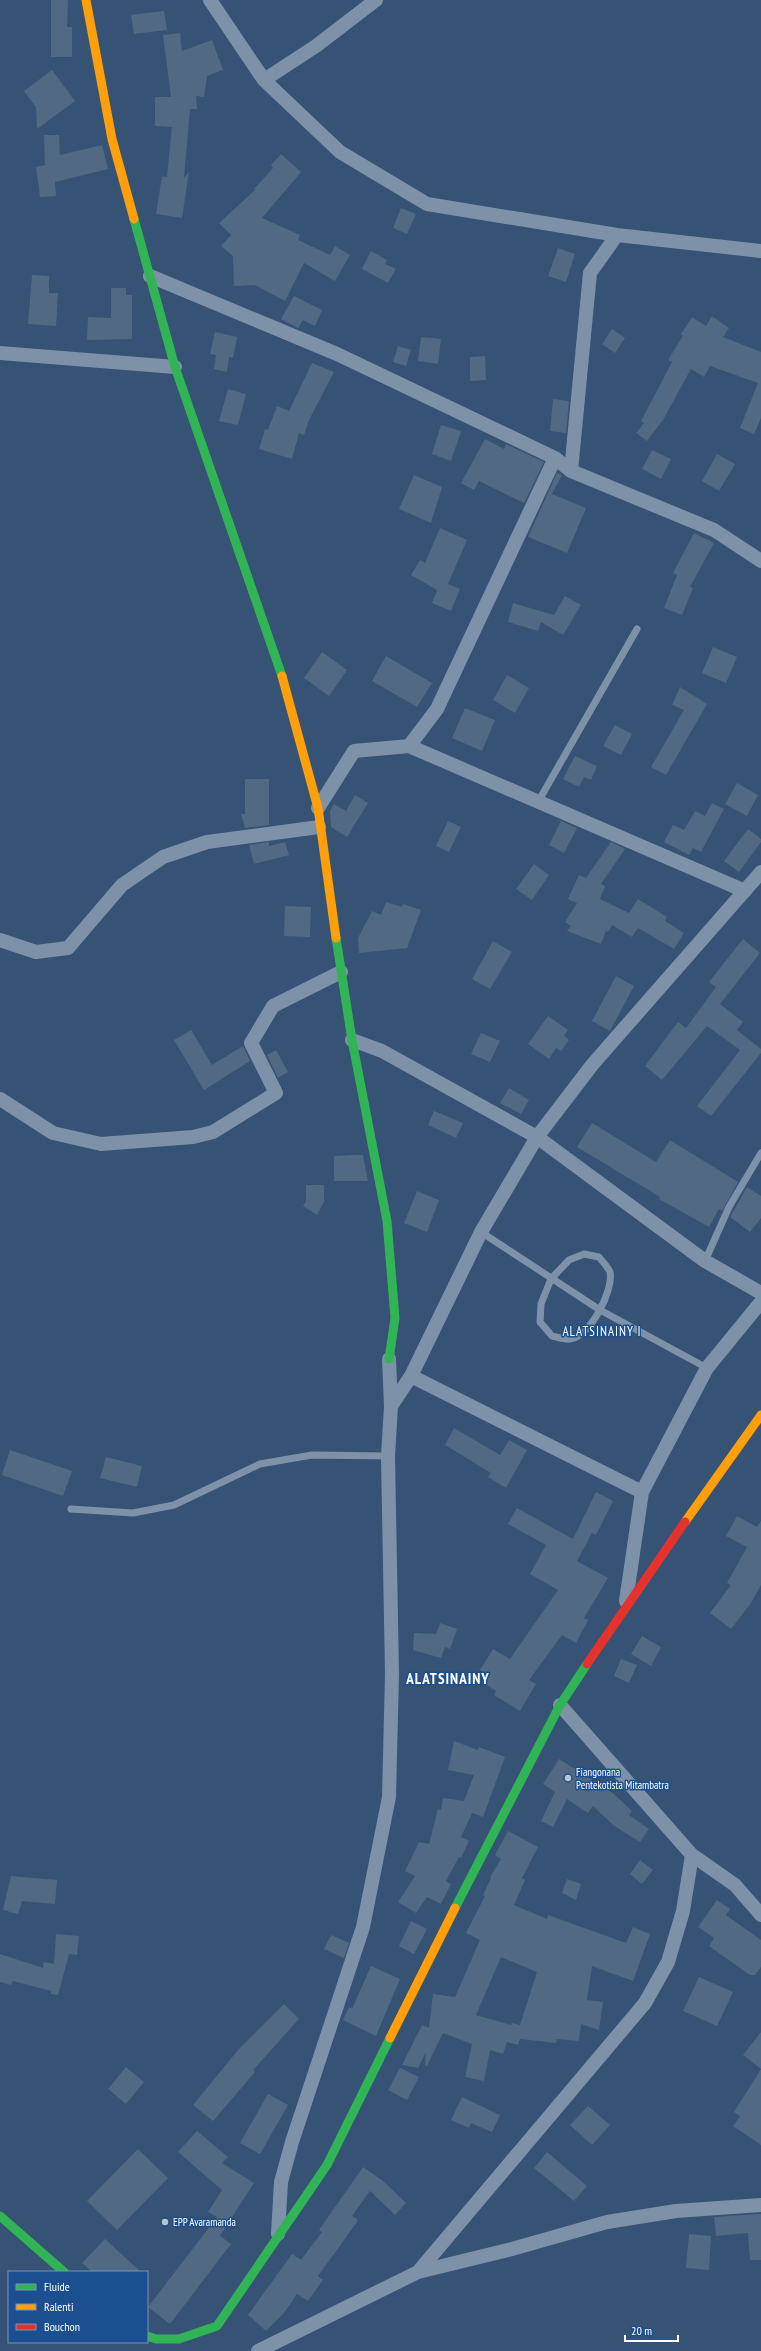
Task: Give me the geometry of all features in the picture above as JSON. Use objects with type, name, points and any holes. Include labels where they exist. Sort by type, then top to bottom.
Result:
[{"type":"street","points":[[86,0],[112,139],[175,367],[278,663],[318,808],[319,827],[352,1040],[387,1221],[395,1318],[389,1359],[391,1406],[388,1456],[392,1674],[389,1797],[363,1927],[295,2134],[281,2182],[278,2234]]},
{"type":"street","points":[[210,0],[264,80],[340,152],[427,204],[617,235],[761,251]]},
{"type":"street","points":[[264,80],[316,46],[376,0]]},
{"type":"street","points":[[571,471],[590,273],[617,235]]},
{"type":"street","points":[[150,276],[337,354],[555,458],[571,471],[714,530],[761,562]]},
{"type":"street","points":[[0,353],[175,367]]},
{"type":"street","points":[[409,746],[437,709],[555,458]]},
{"type":"street","points":[[318,808],[354,751],[409,746],[744,891]]},
{"type":"street","points":[[0,940],[36,952],[68,948],[122,885],[163,857],[207,842],[319,827]]},
{"type":"street","points":[[391,1406],[411,1376],[481,1232],[537,1137],[592,1065],[761,872]]},
{"type":"street","points":[[0,1099],[53,1133],[101,1144],[193,1137],[213,1132],[276,1092],[251,1043],[273,1006],[341,972]]},
{"type":"street","points":[[352,1040],[382,1051],[537,1137],[704,1261],[761,1293]]},
{"type":"street","points":[[625,1607],[642,1492],[707,1368],[761,1302]]},
{"type":"street","points":[[411,1376],[642,1492]]},
{"type":"street","points":[[204,2341],[217,2326],[278,2234],[327,2165],[483,1851],[560,1705],[625,1607],[761,1415]]},
{"type":"street","points":[[560,1705],[692,1855],[735,1885],[761,1915]]},
{"type":"street","points":[[418,2272],[645,2003],[668,1962],[683,1911],[692,1855]]},
{"type":"street","points":[[258,2351],[418,2272],[512,2249],[607,2222],[676,2211],[761,2205]]},
{"type":"street","points":[[0,2216],[63,2271]]},
{"type":"street","points":[[148,2336],[156,2339],[179,2339],[217,2326]]},
{"type":"street","points":[[147,2343],[158,2351]]},
{"type":"lane","points":[[538,802],[638,629]]},
{"type":"lane","points":[[704,1261],[729,1207],[761,1153]]},
{"type":"lane","points":[[481,1232],[550,1279],[600,1310],[707,1368]]},
{"type":"lane","points":[[584,1254],[599,1257],[610,1271],[610,1286],[600,1310],[585,1331],[571,1339],[552,1336],[540,1322],[541,1304],[550,1279],[569,1260],[584,1254]]},
{"type":"lane","points":[[71,1509],[133,1513],[174,1506],[260,1464],[312,1455],[388,1456]]},
{"type":"building","points":[[51,0],[68,0],[67,27],[72,27],[72,57],[51,57]]},
{"type":"building","points":[[164,11],[167,30],[134,34],[131,15]]},
{"type":"building","points":[[180,33],[182,51],[212,40],[223,70],[207,76],[204,97],[196,96],[197,109],[190,109],[184,178],[189,172],[182,218],[156,214],[162,176],[167,177],[172,127],[155,126],[155,97],[171,97],[163,35]]},
{"type":"building","points":[[52,70],[75,101],[37,129],[36,107],[24,91]]},
{"type":"building","points":[[44,135],[59,135],[60,155],[102,145],[108,169],[55,182],[56,196],[40,197],[36,167],[45,165]]},
{"type":"building","points":[[281,154],[301,172],[262,218],[300,235],[298,240],[330,255],[335,246],[350,255],[335,281],[304,263],[285,301],[255,285],[234,286],[233,256],[221,246],[231,235],[219,223],[255,190],[254,189],[273,168],[271,165]]},
{"type":"building","points":[[401,208],[416,214],[407,234],[393,228]]},
{"type":"building","points":[[558,248],[575,254],[566,282],[548,276]]},
{"type":"building","points":[[371,251],[387,260],[385,264],[396,269],[388,283],[362,269]]},
{"type":"building","points":[[32,275],[49,276],[49,293],[58,293],[56,326],[28,324]]},
{"type":"building","points":[[111,288],[126,288],[126,295],[132,295],[132,339],[87,340],[88,317],[111,318]]},
{"type":"building","points":[[294,296],[322,310],[315,326],[303,320],[298,328],[281,319]]},
{"type":"building","points":[[712,316],[729,328],[723,337],[761,352],[761,418],[754,434],[740,428],[758,383],[710,366],[704,377],[691,369],[663,420],[647,441],[636,433],[644,423],[641,421],[672,362],[668,360],[683,336],[681,334],[692,317],[706,326]]},
{"type":"building","points":[[612,329],[625,338],[615,353],[602,344]]},
{"type":"building","points":[[215,332],[237,337],[233,358],[229,357],[227,372],[214,369],[216,355],[210,354]]},
{"type":"building","points":[[421,337],[441,339],[438,364],[418,361]]},
{"type":"building","points":[[398,346],[411,350],[406,366],[393,362]]},
{"type":"building","points":[[485,356],[486,380],[470,381],[470,357]]},
{"type":"building","points":[[312,363],[334,372],[309,420],[304,435],[299,433],[292,459],[259,449],[265,429],[268,430],[277,406],[289,411]]},
{"type":"building","points":[[228,389],[246,394],[238,425],[219,421]]},
{"type":"building","points":[[553,399],[569,401],[566,433],[550,431]]},
{"type":"building","points":[[441,425],[461,431],[451,461],[432,454]]},
{"type":"building","points":[[485,439],[504,449],[506,444],[544,462],[524,503],[479,481],[474,490],[461,483]]},
{"type":"building","points":[[652,450],[671,459],[661,479],[642,469]]},
{"type":"building","points":[[717,454],[735,464],[719,491],[702,481]]},
{"type":"building","points":[[557,473],[562,475],[552,494],[586,508],[567,553],[528,537]]},
{"type":"building","points":[[414,475],[442,487],[431,523],[399,509]]},
{"type":"building","points":[[440,528],[467,540],[448,584],[460,589],[451,611],[432,603],[437,590],[411,575],[420,560],[425,563]]},
{"type":"building","points":[[694,533],[714,543],[690,587],[693,588],[682,615],[664,608],[677,575],[673,573]]},
{"type":"building","points":[[565,596],[581,605],[563,635],[541,622],[538,631],[508,622],[513,603],[554,615]]},
{"type":"building","points":[[713,647],[737,657],[726,683],[702,673]]},
{"type":"building","points":[[322,652],[347,670],[329,696],[304,678]]},
{"type":"building","points":[[386,656],[432,683],[417,707],[372,681]]},
{"type":"building","points":[[507,675],[529,688],[515,713],[493,700]]},
{"type":"building","points":[[680,687],[707,704],[666,775],[651,767],[684,710],[672,705]]},
{"type":"building","points":[[465,708],[495,720],[482,751],[452,738]]},
{"type":"building","points":[[615,725],[632,734],[621,755],[603,746]]},
{"type":"building","points":[[575,756],[597,766],[591,780],[584,777],[579,787],[563,779]]},
{"type":"building","points":[[245,779],[269,779],[269,825],[245,828],[241,814],[245,814]]},
{"type":"building","points":[[737,783],[758,795],[747,816],[725,804]]},
{"type":"building","points":[[355,795],[368,803],[347,837],[331,827],[330,811],[334,804],[346,811]]},
{"type":"building","points":[[712,803],[724,809],[701,852],[693,848],[689,855],[664,842],[673,825],[684,830],[695,811],[705,816]]},
{"type":"building","points":[[448,821],[461,827],[449,852],[436,846]]},
{"type":"building","points":[[561,821],[577,828],[564,853],[549,845]]},
{"type":"building","points":[[748,829],[761,839],[761,842],[739,872],[724,861]]},
{"type":"building","points":[[269,842],[269,846],[285,842],[289,855],[254,864],[249,845]]},
{"type":"building","points":[[611,842],[625,849],[601,884],[605,886],[600,899],[629,913],[638,899],[667,917],[665,921],[684,933],[674,949],[638,928],[632,937],[612,925],[608,932],[606,931],[601,944],[567,931],[571,926],[565,922],[577,903],[568,899],[579,875],[586,878]]},
{"type":"building","points":[[534,864],[549,875],[532,900],[516,889]]},
{"type":"building","points":[[386,902],[402,907],[403,904],[421,910],[407,948],[359,953],[358,938],[372,911],[381,915]]},
{"type":"building","points":[[285,906],[311,907],[310,937],[284,936]]},
{"type":"building","points":[[743,939],[760,953],[720,1004],[743,1022],[737,1030],[761,1049],[761,1053],[711,1116],[697,1106],[740,1050],[707,1026],[662,1080],[645,1066],[678,1022],[686,1028],[716,987],[709,982]]},
{"type":"building","points":[[493,941],[512,952],[490,989],[472,979]]},
{"type":"building","points":[[616,976],[634,986],[610,1031],[592,1021]]},
{"type":"building","points":[[548,1016],[568,1030],[564,1036],[569,1040],[561,1051],[556,1048],[549,1059],[528,1044]]},
{"type":"building","points":[[191,1030],[212,1065],[243,1046],[250,1061],[204,1090],[174,1040]]},
{"type":"building","points":[[481,1033],[500,1041],[490,1062],[471,1054]]},
{"type":"building","points":[[276,1050],[288,1072],[278,1078],[267,1055]]},
{"type":"building","points":[[509,1088],[529,1100],[521,1114],[500,1103]]},
{"type":"building","points":[[434,1111],[463,1123],[456,1138],[428,1125]]},
{"type":"building","points":[[592,1123],[656,1162],[670,1140],[738,1182],[722,1211],[719,1209],[709,1227],[659,1199],[660,1197],[577,1147]]},
{"type":"building","points":[[363,1155],[368,1181],[334,1181],[334,1156]]},
{"type":"building","points":[[306,1185],[324,1185],[324,1202],[317,1215],[303,1206],[306,1201]]},
{"type":"building","points":[[747,1187],[761,1196],[761,1218],[750,1232],[730,1217]]},
{"type":"building","points":[[417,1191],[439,1200],[427,1232],[404,1223]]},
{"type":"building","points":[[454,1428],[500,1455],[509,1440],[527,1450],[506,1488],[488,1477],[491,1473],[445,1445]]},
{"type":"building","points":[[10,1450],[72,1471],[63,1496],[2,1475]]},
{"type":"building","points":[[106,1457],[142,1466],[137,1487],[100,1478]]},
{"type":"building","points":[[596,1492],[613,1501],[596,1535],[592,1533],[577,1561],[608,1578],[584,1618],[588,1620],[576,1643],[562,1635],[529,1680],[536,1684],[520,1711],[494,1695],[496,1691],[482,1682],[487,1674],[480,1670],[493,1649],[510,1659],[558,1590],[530,1574],[546,1545],[508,1524],[517,1508],[573,1539]]},
{"type":"building","points":[[737,1516],[757,1527],[761,1521],[761,1585],[751,1603],[731,1629],[710,1613],[731,1585],[727,1583],[747,1547],[726,1536]]},
{"type":"building","points":[[440,1623],[457,1629],[450,1649],[445,1647],[441,1658],[413,1650],[414,1633],[436,1634]]},
{"type":"building","points":[[642,1636],[661,1647],[651,1666],[631,1654]]},
{"type":"building","points":[[621,1659],[637,1665],[629,1683],[614,1676]]},
{"type":"building","points":[[454,1741],[478,1750],[479,1747],[505,1757],[483,1817],[472,1813],[461,1837],[469,1841],[461,1858],[459,1857],[446,1881],[451,1884],[441,1904],[427,1897],[416,1913],[398,1902],[415,1876],[405,1871],[419,1842],[429,1844],[438,1809],[441,1810],[443,1798],[464,1801],[474,1775],[448,1770]]},
{"type":"building","points":[[559,1759],[614,1794],[632,1811],[629,1815],[649,1829],[640,1842],[613,1825],[593,1806],[588,1813],[567,1799],[553,1827],[541,1821],[555,1792],[543,1784]]},
{"type":"building","points":[[508,1831],[538,1847],[522,1878],[525,1880],[514,1905],[547,1919],[548,1915],[626,1943],[633,1927],[650,1934],[633,1981],[592,1966],[587,2000],[603,2002],[599,2030],[581,2024],[579,2041],[557,2039],[556,2043],[520,2039],[518,2045],[507,2042],[503,2054],[490,2050],[484,2081],[465,2077],[472,2044],[443,2033],[427,2066],[425,2065],[426,2052],[418,2068],[402,2065],[422,2025],[429,2028],[433,1994],[455,1997],[480,1940],[466,1933],[485,1896],[483,1895],[491,1878],[490,1877],[501,1859],[495,1855]],"holes":[[[501,1957],[537,1972],[520,2025],[512,2023],[511,2025],[476,2015]]]},
{"type":"building","points":[[640,1860],[653,1870],[642,1884],[630,1874]]},
{"type":"building","points":[[11,1876],[57,1880],[55,1904],[22,1901],[18,1914],[3,1910]]},
{"type":"building","points":[[567,1879],[581,1884],[576,1900],[562,1893]]},
{"type":"building","points":[[717,1900],[730,1909],[726,1915],[761,1940],[761,1967],[755,1975],[750,1975],[709,1946],[714,1938],[698,1927]]},
{"type":"building","points":[[411,1921],[427,1929],[414,1954],[399,1946]]},
{"type":"building","points":[[56,1934],[79,1936],[77,1955],[69,1954],[58,1995],[51,1994],[51,1991],[13,1981],[11,1985],[0,1982],[0,1954],[43,1968],[44,1962],[54,1964]]},
{"type":"building","points":[[331,1935],[349,1943],[344,1958],[324,1949]]},
{"type":"building","points":[[371,1966],[400,1979],[376,2036],[343,2020],[349,2007],[352,2009]]},
{"type":"building","points":[[699,1977],[733,1992],[717,2026],[683,2011]]},
{"type":"building","points":[[284,2004],[299,2019],[253,2070],[255,2072],[213,2121],[193,2105],[238,2050]]},
{"type":"building","points":[[761,2032],[761,2069],[743,2055]]},
{"type":"building","points":[[126,2067],[144,2082],[126,2104],[108,2089]]},
{"type":"building","points":[[400,2068],[419,2077],[407,2100],[388,2090]]},
{"type":"building","points":[[761,2069],[761,2145],[733,2126],[740,2116],[734,2112]]},
{"type":"building","points":[[268,2094],[288,2105],[260,2154],[240,2143]]},
{"type":"building","points":[[462,2097],[500,2115],[492,2132],[471,2123],[469,2128],[451,2120]]},
{"type":"building","points":[[588,2106],[610,2125],[592,2145],[570,2125]]},
{"type":"building","points":[[197,2131],[228,2157],[222,2163],[254,2183],[220,2236],[231,2244],[170,2324],[148,2307],[217,2217],[208,2212],[222,2190],[178,2152]]},
{"type":"building","points":[[138,2149],[168,2178],[117,2230],[87,2201]]},
{"type":"building","points":[[547,2152],[587,2186],[574,2201],[534,2168]]},
{"type":"building","points":[[363,2167],[383,2181],[406,2203],[395,2215],[370,2191],[352,2216],[357,2219],[357,2222],[318,2276],[323,2280],[308,2301],[297,2294],[284,2313],[266,2331],[248,2315],[292,2254],[301,2260],[322,2232],[319,2230]]},
{"type":"building","points":[[761,2214],[761,2260],[750,2260],[748,2233],[716,2236],[714,2217]]},
{"type":"building","points":[[689,2234],[711,2236],[709,2270],[686,2268]]},
{"type":"building","points":[[105,2239],[140,2271],[91,2271],[82,2263]]},
{"type":"traffic: fast","points":[[134,219],[175,367],[282,676]]},
{"type":"traffic: fast","points":[[336,938],[352,1040],[387,1221],[395,1318],[389,1359]]},
{"type":"traffic: fast","points":[[455,1908],[560,1705],[587,1664]]},
{"type":"traffic: fast","points":[[148,2336],[156,2339],[179,2339],[217,2326],[327,2165],[390,2038]]},
{"type":"traffic: fast","points":[[0,2216],[63,2271]]},
{"type":"traffic: slow","points":[[86,0],[112,139],[134,219]]},
{"type":"traffic: slow","points":[[282,676],[318,808],[336,938]]},
{"type":"traffic: slow","points":[[685,1522],[761,1415]]},
{"type":"traffic: slow","points":[[390,2038],[455,1908]]},
{"type":"traffic: jam","points":[[587,1664],[685,1522]]},
{"type":"place","name":"Fiangonana Pentekotista Mitambatra","points":[[568,1778]]},
{"type":"place","name":"EPP Avaramanda","points":[[165,2222]]},
{"type":"district","name":"ALATSINAINY I","points":[[602,1331]]},
{"type":"district","name":"ALATSINAINY","points":[[448,1678]]}]
